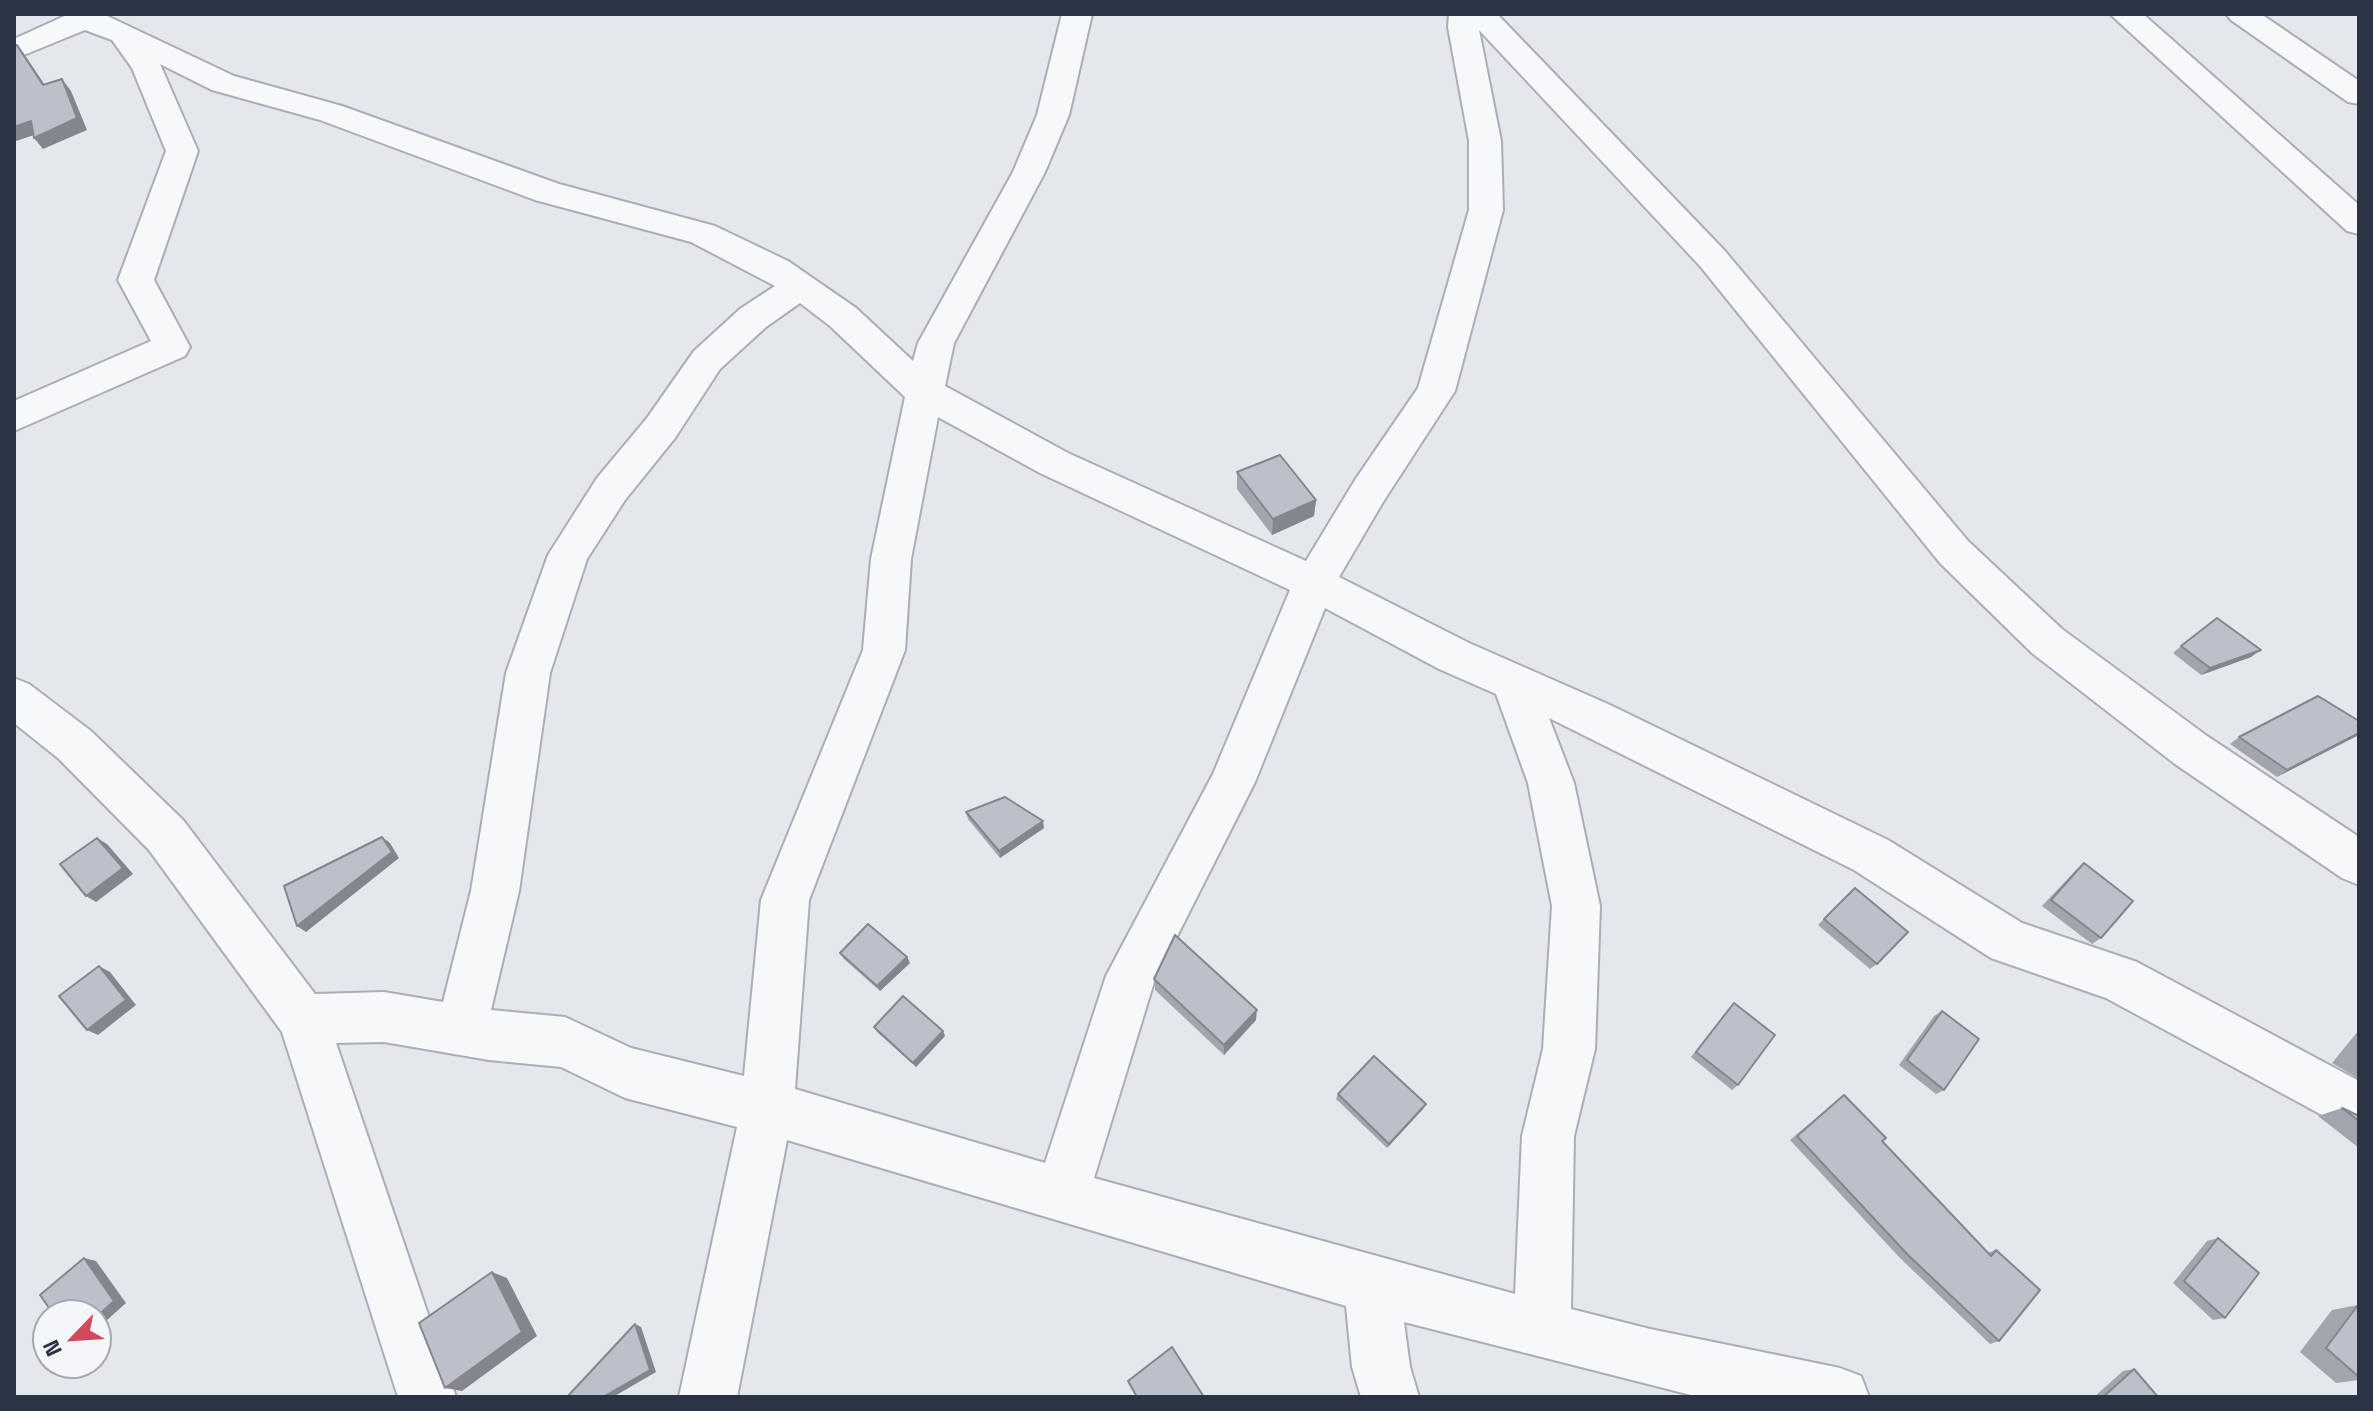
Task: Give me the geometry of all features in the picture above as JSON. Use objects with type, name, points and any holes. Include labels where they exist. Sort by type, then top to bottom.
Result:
[{"type":"street","points":[[1058,14],[1067,48]]},
{"type":"street","points":[[708,1397],[767,1109],[785,900],[884,650],[891,559],[922,391],[936,343],[1029,172],[1053,115],[1077,14]]},
{"type":"street","points":[[1061,1196],[1131,976],[1232,782],[1314,583],[1369,491],[1436,391],[1486,210],[1485,141],[1463,27],[1464,14]]},
{"type":"street","points":[[1480,14],[1514,82],[1712,258],[1954,552],[2047,641],[2191,750],[2359,863]]},
{"type":"street","points":[[2125,14],[2359,223]]},
{"type":"street","points":[[2241,14],[2359,95]]},
{"type":"street","points":[[14,50],[62,31],[87,16],[98,25],[223,83],[331,113],[547,192],[703,234],[776,269],[800,286],[843,317],[922,391],[1054,463],[1314,583],[1454,656],[1592,717],[1871,855],[2008,942],[2119,979],[2359,1109]]},
{"type":"street","points":[[14,417],[172,347],[136,280],[182,151],[147,67],[123,34]]},
{"type":"street","points":[[1485,141],[1514,82]]},
{"type":"street","points":[[461,1031],[495,891],[528,673],[568,555],[611,489],[661,428],[707,360],[753,318],[800,286]]},
{"type":"street","points":[[1514,683],[1551,783],[1576,906],[1569,1049],[1548,1136],[1542,1330]]},
{"type":"street","points":[[14,697],[75,745],[166,835],[303,1019],[427,1397]]},
{"type":"street","points":[[303,1019],[384,1017],[461,1031],[565,1042],[625,1072],[825,1123],[1061,1196],[1372,1285],[1650,1358],[1840,1397]]},
{"type":"street","points":[[1372,1285],[1381,1367],[1390,1397]]},
{"type":"building","points":[[17,45],[43,85],[62,79],[77,118],[34,138],[31,121],[14,127],[14,46]]},
{"type":"building","points":[[1280,455],[1316,500],[1273,519],[1237,472]]},
{"type":"building","points":[[2217,618],[2261,650],[2210,668],[2181,646]]},
{"type":"building","points":[[2318,696],[2359,721],[2359,733],[2287,770],[2239,737]]},
{"type":"building","points":[[1005,797],[1043,821],[999,851],[966,812]]},
{"type":"building","points":[[382,837],[392,852],[297,926],[284,886]]},
{"type":"building","points":[[97,838],[123,868],[86,896],[60,864]]},
{"type":"building","points":[[2084,863],[2133,901],[2101,938],[2051,900]]},
{"type":"building","points":[[1855,888],[1908,932],[1877,964],[1824,919]]},
{"type":"building","points":[[868,924],[907,957],[877,986],[840,953]]},
{"type":"building","points":[[1175,935],[1257,1010],[1224,1045],[1154,979]]},
{"type":"building","points":[[99,966],[126,1000],[87,1030],[59,996]]},
{"type":"building","points":[[903,996],[943,1031],[913,1063],[874,1027]]},
{"type":"building","points":[[1734,1003],[1775,1035],[1738,1085],[1696,1052]]},
{"type":"building","points":[[1942,1011],[1979,1039],[1944,1090],[1907,1060]]},
{"type":"building","points":[[1374,1056],[1426,1104],[1389,1144],[1338,1094]]},
{"type":"building","points":[[1844,1095],[1886,1138],[1882,1141],[1991,1256],[1996,1250],[2040,1290],[1999,1341],[1908,1255],[1797,1136]]},
{"type":"building","points":[[2342,1108],[2359,1116],[2359,1121]]},
{"type":"building","points":[[2218,1238],[2259,1273],[2225,1318],[2184,1281]]},
{"type":"building","points":[[84,1258],[114,1301],[43,1299],[40,1295]]},
{"type":"building","points":[[492,1272],[522,1332],[445,1388],[419,1323]]},
{"type":"building","points":[[2359,1306],[2359,1377],[2326,1348]]},
{"type":"building","points":[[635,1324],[650,1370],[603,1397],[567,1397]]},
{"type":"building","points":[[1172,1347],[1204,1397],[1137,1397],[1128,1381]]},
{"type":"building","points":[[2134,1369],[2158,1397],[2103,1397]]}]
